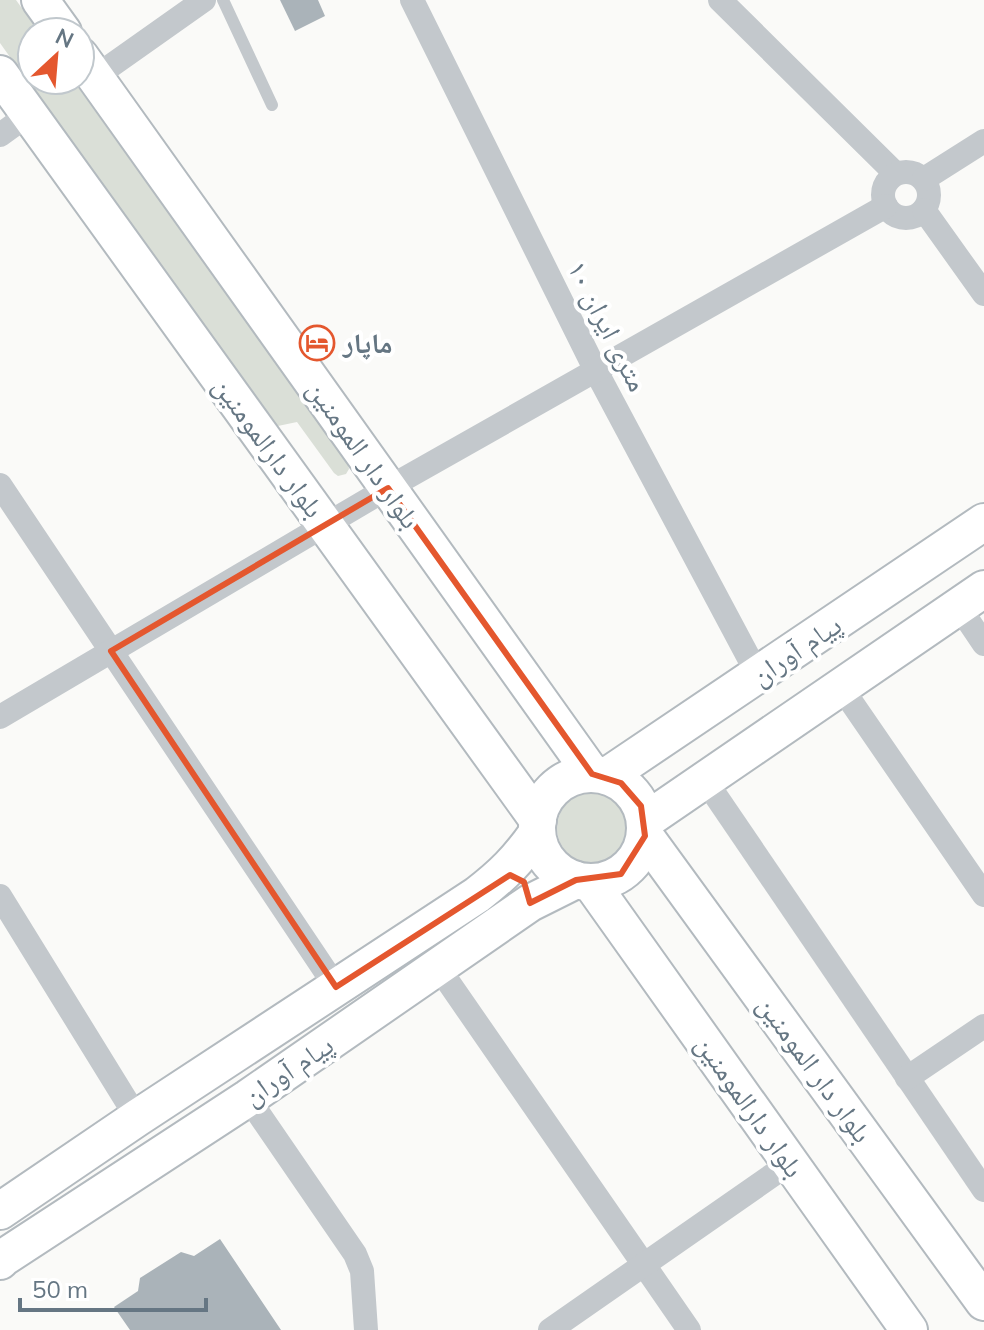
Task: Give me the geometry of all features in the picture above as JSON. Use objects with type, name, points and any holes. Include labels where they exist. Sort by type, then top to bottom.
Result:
[{"type":"street","points":[[96,62],[204,0]]},
{"type":"street","name":"۱۰ متری ایران","points":[[412,0],[596,371],[758,675]]},
{"type":"street","points":[[720,0],[895,173]]},
{"type":"street","name":"بلوار دارالمومنین","points":[[0,74],[326,525],[537,827]]},
{"type":"street","name":"بلوار دار المومنین","points":[[96,78],[388,488],[599,775]]},
{"type":"street","points":[[0,135],[29,114]]},
{"type":"street","points":[[924,179],[984,141]]},
{"type":"street","points":[[910,171],[924,179],[929,194],[924,210],[904,218],[890,212],[883,199],[884,184],[889,178],[895,173],[910,171]]},
{"type":"street","points":[[0,717],[388,488],[886,206]]},
{"type":"street","points":[[924,210],[984,294]]},
{"type":"street","points":[[0,485],[336,987]]},
{"type":"street","name":"پیام آوران","points":[[599,775],[758,675],[984,522]]},
{"type":"street","points":[[971,598],[984,644]]},
{"type":"street","name":"پیام آوران","points":[[645,829],[705,780],[971,598]]},
{"type":"street","points":[[841,687],[984,895]]},
{"type":"street","points":[[599,775],[621,783],[633,793],[641,806],[645,829],[641,851],[621,874],[607,880],[584,881],[562,874],[550,864],[542,851],[537,827],[542,806],[550,793],[576,776],[599,775]]},
{"type":"street","points":[[705,780],[984,1190]]},
{"type":"street","name":"پیام آوران","points":[[0,1211],[477,895],[519,858],[537,827]]},
{"type":"street","name":"بلوار دار المومنین","points":[[645,829],[984,1302]]},
{"type":"street","points":[[502,875],[510,875],[524,882],[530,903]]},
{"type":"street","name":"بلوار دارالمومنین","points":[[584,881],[909,1330]]},
{"type":"street","name":"پیام آوران","points":[[1,1259],[248,1098],[530,903],[584,881]]},
{"type":"street","points":[[0,896],[137,1118]]},
{"type":"street","points":[[438,967],[689,1330]]},
{"type":"street","points":[[907,1078],[984,1026]]},
{"type":"street","points":[[248,1098],[355,1254],[362,1271],[366,1330]]},
{"type":"street","points":[[550,1330],[790,1163]]},
{"type":"lane","points":[[223,0],[272,105]]},
{"type":"highlighted area","points":[[388,488],[592,774],[621,783],[641,806],[645,836],[621,874],[576,880],[530,903],[524,882],[510,875],[336,987],[111,651]]},
{"type":"shaded area","points":[[0,0],[16,0],[28,16],[16,16],[16,66],[0,43]]},
{"type":"shaded area","points":[[38,96],[84,96],[349,469],[346,474],[338,476],[334,473],[297,422],[273,427]]},
{"type":"shaded area","points":[[600,792],[619,802],[627,814],[627,842],[619,854],[607,862],[586,864],[567,854],[559,842],[557,821],[567,802],[579,794]]},
{"type":"building","points":[[280,0],[318,0],[325,16],[295,31]]},
{"type":"building","points":[[220,1239],[281,1330],[130,1330],[114,1307],[138,1291],[140,1278],[181,1252],[194,1256]]},
{"type":"place","name":"ماپار","points":[[317,343]]}]
